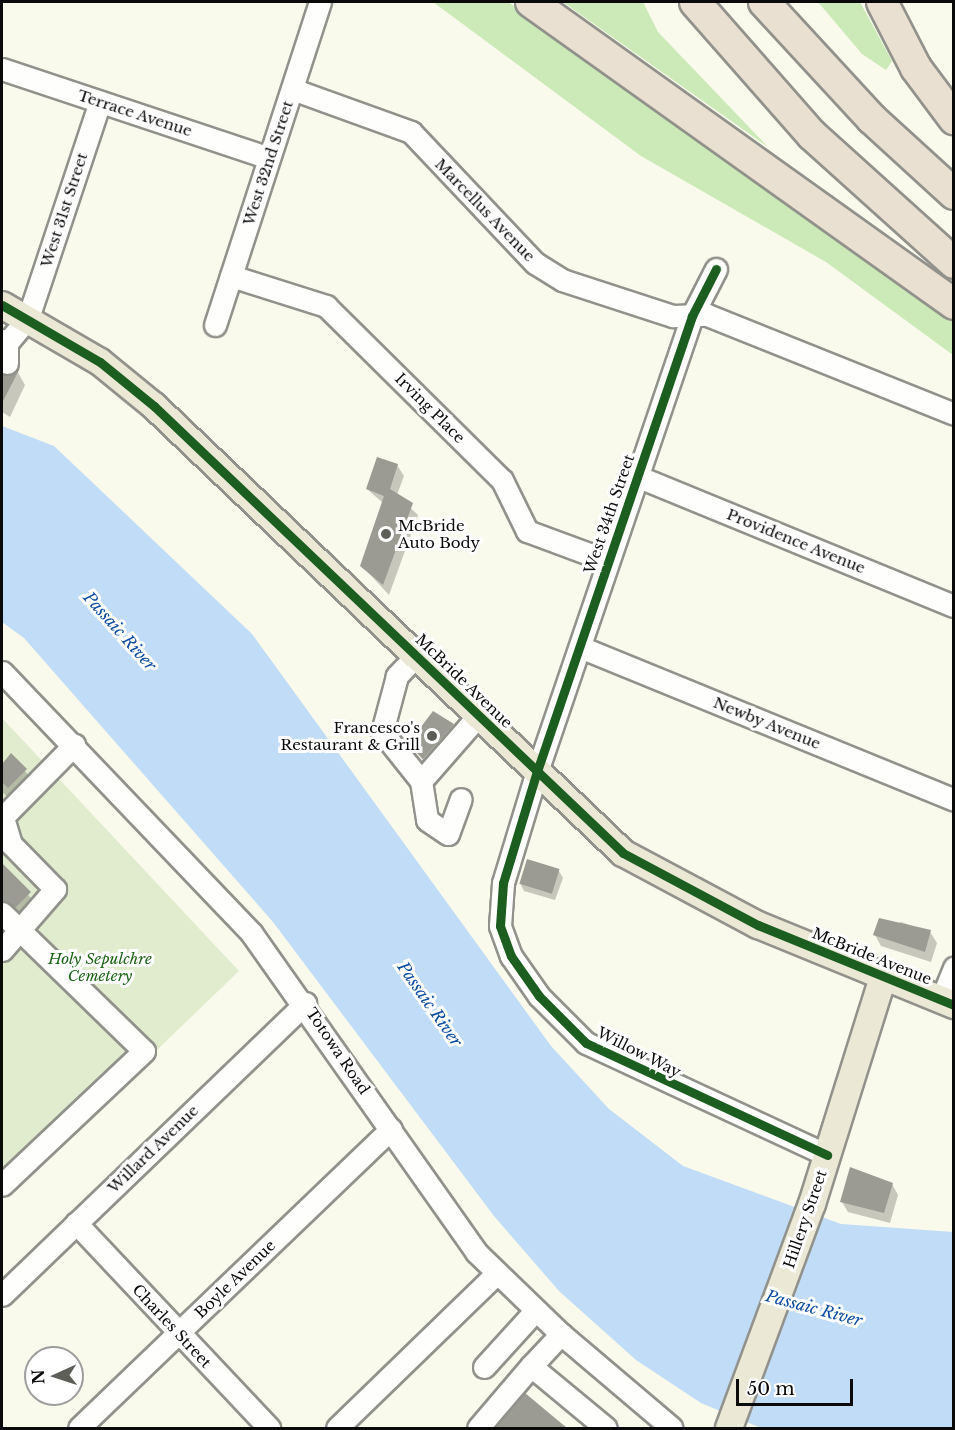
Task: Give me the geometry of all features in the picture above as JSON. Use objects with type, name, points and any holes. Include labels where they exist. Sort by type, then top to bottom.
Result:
[{"type":"highway","points":[[531,2],[954,304]]},
{"type":"highway","points":[[695,2],[812,135],[954,263]]},
{"type":"highway","points":[[764,2],[872,119],[954,194]]},
{"type":"highway","points":[[882,2],[911,59],[954,119]]},
{"type":"main road","name":"McBride Avenue","points":[[2,305],[28,318],[100,362],[154,405],[623,854],[651,872],[883,978],[947,1002]]},
{"type":"main road","name":"Hillery Street","points":[[730,1426],[812,1204],[883,978]]},
{"type":"street","name":"West 32nd Street","points":[[215,325],[320,2]]},
{"type":"street","name":"Terrace Avenue","points":[[2,69],[269,158]]},
{"type":"street","name":"Marcellus Avenue","points":[[292,89],[411,132],[548,273],[673,316],[707,315],[954,414]]},
{"type":"street","name":"West 31st Street","points":[[28,318],[100,102]]},
{"type":"street","name":"West 34th Street","points":[[537,771],[692,316],[716,269]]},
{"type":"street","name":"Irving Place","points":[[231,276],[326,306],[502,480],[527,531],[608,561]]},
{"type":"street","points":[[5,349],[28,318]]},
{"type":"street","name":"Providence Avenue","points":[[639,477],[954,606]]},
{"type":"street","name":"Newby Avenue","points":[[580,647],[954,800]]},
{"type":"street","points":[[416,656],[397,676],[382,732],[421,781],[427,820],[448,834],[461,799]]},
{"type":"street","name":"Totowa Road","points":[[2,672],[252,934],[305,1003],[446,1214],[496,1274],[561,1334],[672,1428]]},
{"type":"street","points":[[421,781],[478,716]]},
{"type":"street","points":[[2,950],[21,932],[55,889],[11,844],[2,818],[74,745]]},
{"type":"street","name":"Willow Way","points":[[537,771],[500,907],[511,956],[539,996],[586,1043],[827,1155]]},
{"type":"street","points":[[2,913],[144,1051],[2,1185]]},
{"type":"street","points":[[947,1002],[954,968]]},
{"type":"street","name":"Willard Avenue","points":[[2,1295],[305,1003]]},
{"type":"street","name":"Boyle Avenue","points":[[79,1428],[390,1129]]},
{"type":"street","name":"Charles Street","points":[[76,1223],[269,1428]]},
{"type":"street","points":[[337,1428],[496,1274]]},
{"type":"street","points":[[484,1367],[535,1311]]},
{"type":"street","points":[[478,1428],[561,1334]]},
{"type":"street","points":[[531,1366],[606,1428]]},
{"type":"green space","points":[[433,2],[508,2],[567,40],[953,314],[953,355],[826,262],[641,156]]},
{"type":"green space","points":[[563,2],[643,2],[658,32],[768,147]]},
{"type":"green space","points":[[818,2],[860,2],[892,61],[886,70],[862,54]]},
{"type":"green space","name":"Holy Sepulchre Cemetery","points":[[2,718],[239,971],[2,1199]]},
{"type":"water","name":"Passaic River","points":[[2,426],[54,446],[252,634],[551,1046],[609,1109],[683,1166],[841,1224],[953,1232],[953,1428],[761,1428],[701,1403],[636,1360],[559,1291],[494,1216],[273,922],[24,638],[2,622]]},
{"type":"building","points":[[19,370],[2,403],[2,374]]},
{"type":"building","name":"McBride Auto Body","points":[[377,457],[398,464],[390,489],[413,503],[383,585],[360,566],[384,496],[366,489]]},
{"type":"building","name":"Francesco's Restaurant & Grill","points":[[433,711],[454,724],[423,759],[408,744]]},
{"type":"building","points":[[11,753],[27,769],[8,788],[2,782],[2,764]]},
{"type":"building","points":[[527,859],[560,869],[552,894],[519,884]]},
{"type":"building","points":[[2,863],[31,892],[15,908],[2,901]]},
{"type":"building","points":[[879,918],[931,930],[925,952],[873,935]]},
{"type":"building","points":[[850,1167],[893,1183],[884,1213],[840,1202]]},
{"type":"building","points":[[525,1393],[567,1428],[494,1428]]},
{"type":"cycle path","points":[[716,269],[692,316],[537,771],[503,883],[500,926],[511,956],[539,996],[586,1043],[827,1155]]},
{"type":"cycle path","points":[[2,305],[100,362],[154,406],[623,853],[758,925],[954,1005]]},
{"type":"place","name":"McBride Auto Body","points":[[386,534]]},
{"type":"place","name":"Francesco's Restaurant & Grill","points":[[432,736]]}]
